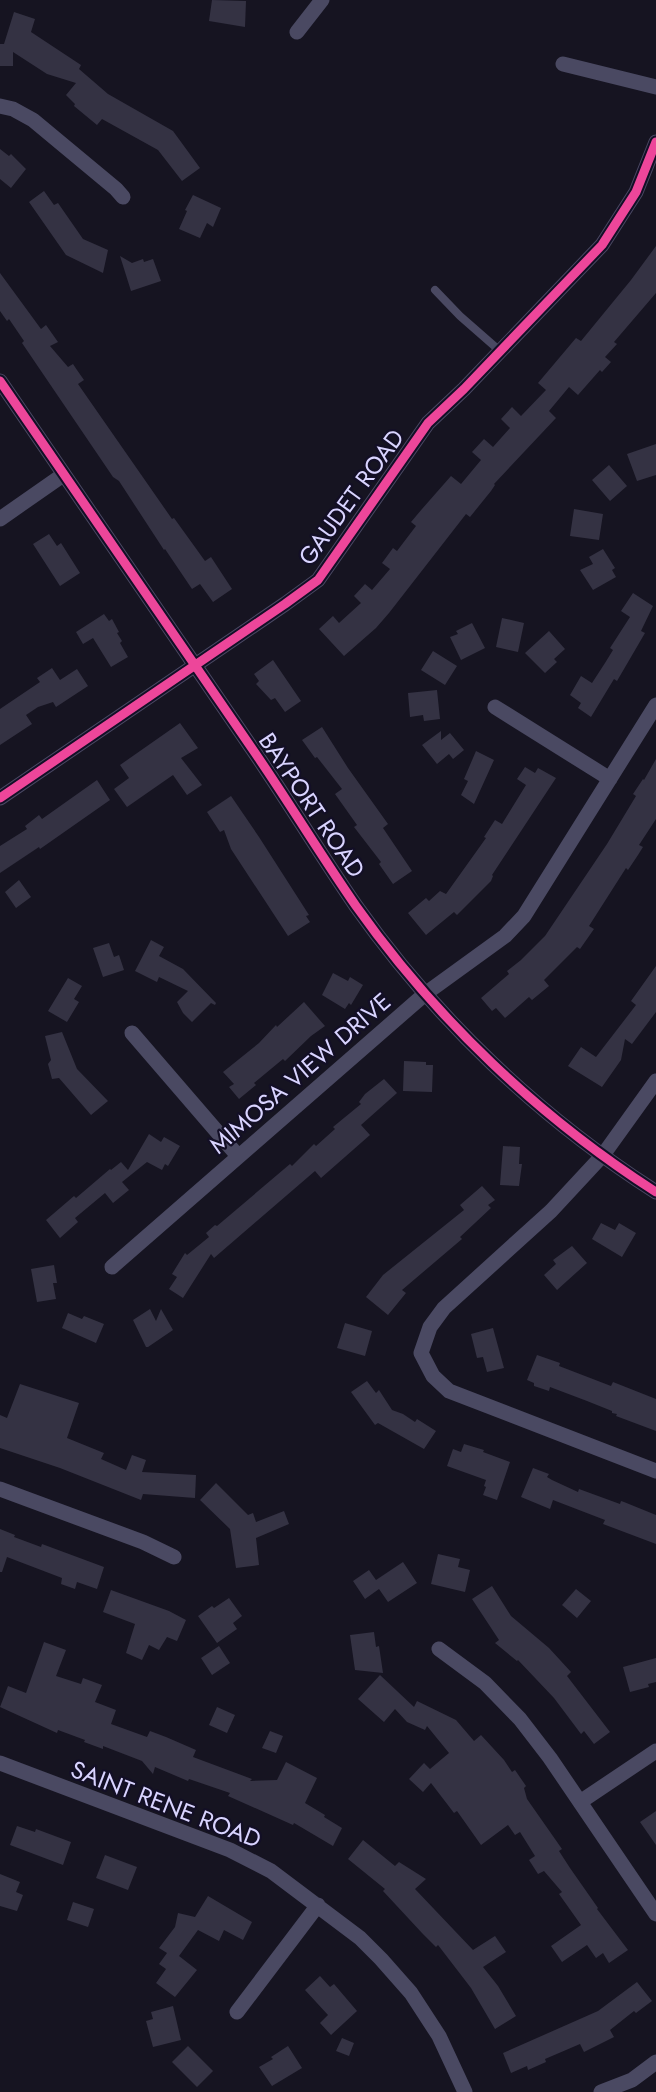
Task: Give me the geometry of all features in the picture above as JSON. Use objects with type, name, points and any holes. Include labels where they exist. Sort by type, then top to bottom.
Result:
[{"type":"street","points":[[297,32],[322,0]]},
{"type":"street","points":[[563,64],[656,87]]},
{"type":"street","points":[[0,106],[13,109],[33,120],[123,197]]},
{"type":"street","name":"GAUDET ROAD","points":[[0,798],[318,580],[428,423],[602,244],[636,192],[656,142]]},
{"type":"street","name":"BAYPORT ROAD","points":[[0,381],[357,906],[425,994],[497,1070],[603,1155],[656,1192]]},
{"type":"street","points":[[0,519],[63,475]]},
{"type":"street","name":"MIMOSA VIEW DRIVE","points":[[112,1267],[425,994],[505,936],[524,916],[656,705]]},
{"type":"street","points":[[495,707],[610,779]]},
{"type":"street","points":[[132,1033],[238,1156]]},
{"type":"street","points":[[656,1081],[603,1155],[551,1211],[444,1308],[430,1327],[421,1353],[433,1376],[449,1391],[656,1472]]},
{"type":"street","points":[[0,1489],[143,1542],[174,1557]]},
{"type":"street","points":[[439,1649],[485,1683],[520,1719],[656,1914]]},
{"type":"street","points":[[580,1802],[656,1751]]},
{"type":"street","name":"SAINT RENE ROAD","points":[[0,1763],[230,1850],[271,1871],[360,1938],[411,1993],[439,2036],[465,2092]]},
{"type":"street","points":[[237,2012],[318,1905]]},
{"type":"street","points":[[602,2092],[632,2080],[656,2062]]},
{"type":"lane","points":[[435,290],[460,316],[500,351]]},
{"type":"building","points":[[212,0],[246,1],[245,27],[209,21]]},
{"type":"building","points":[[14,12],[35,19],[31,32],[81,65],[79,69],[108,94],[173,131],[200,168],[182,181],[158,150],[102,119],[97,125],[74,106],[75,104],[66,95],[76,83],[47,74],[13,52],[13,66],[0,66],[0,44],[4,44]]},
{"type":"building","points":[[0,149],[9,156],[11,154],[26,169],[11,188],[0,179]]},
{"type":"building","points":[[44,191],[54,205],[58,203],[83,239],[108,250],[103,273],[66,255],[29,202]]},
{"type":"building","points":[[193,195],[221,208],[213,227],[207,223],[200,238],[179,229]]},
{"type":"building","points":[[656,246],[656,293],[614,342],[617,344],[605,357],[611,362],[602,372],[600,370],[578,395],[569,387],[549,411],[556,418],[494,484],[470,517],[466,514],[376,628],[344,656],[319,629],[333,616],[339,623],[361,603],[354,596],[365,584],[372,590],[390,569],[382,563],[393,548],[397,551],[416,526],[411,522],[451,476],[461,484],[481,460],[472,452],[484,439],[493,447],[510,428],[501,419],[512,407],[521,416],[546,390],[538,383],[576,338],[581,341]]},
{"type":"building","points":[[120,256],[132,263],[143,259],[144,262],[153,259],[161,281],[131,291]]},
{"type":"building","points":[[0,273],[41,329],[46,325],[58,342],[50,346],[68,367],[73,364],[84,380],[78,384],[172,519],[174,518],[205,561],[211,557],[232,589],[213,602],[200,584],[192,589],[22,343],[24,341],[9,319],[7,321],[0,311]]},
{"type":"building","points":[[656,444],[656,475],[637,481],[627,454]]},
{"type":"building","points":[[609,465],[627,486],[610,501],[592,480]]},
{"type":"building","points":[[574,509],[603,514],[599,540],[570,536]]},
{"type":"building","points":[[49,534],[57,546],[61,543],[80,573],[60,586],[33,544]]},
{"type":"building","points":[[603,549],[615,568],[612,570],[616,577],[593,590],[580,570],[593,564],[589,557]]},
{"type":"building","points":[[633,593],[653,606],[641,631],[645,633],[617,681],[614,679],[591,717],[578,708],[581,703],[570,695],[581,676],[592,683],[605,663],[613,650],[610,648],[630,617],[621,611]]},
{"type":"building","points":[[104,614],[109,621],[112,619],[122,641],[120,643],[128,657],[111,667],[93,638],[83,644],[76,632]]},
{"type":"building","points":[[502,618],[524,623],[518,652],[496,647]]},
{"type":"building","points":[[472,623],[485,648],[461,660],[450,637],[458,634],[456,631]]},
{"type":"building","points":[[549,631],[565,649],[554,659],[557,662],[545,673],[525,653]]},
{"type":"building","points":[[433,651],[457,666],[445,685],[421,670]]},
{"type":"building","points":[[273,660],[301,701],[285,712],[275,698],[271,700],[256,684],[259,681],[254,674]]},
{"type":"building","points":[[52,668],[60,680],[77,669],[88,686],[56,707],[53,702],[38,707],[26,715],[32,724],[0,745],[0,709],[40,682],[37,678]]},
{"type":"building","points":[[437,690],[440,719],[424,721],[423,715],[410,717],[408,693]]},
{"type":"building","points":[[180,723],[198,748],[181,758],[202,785],[187,795],[173,775],[127,807],[114,789],[129,778],[120,765]]},
{"type":"building","points":[[322,727],[388,824],[383,828],[412,871],[393,884],[379,864],[381,862],[354,827],[357,825],[335,794],[342,789],[302,740]]},
{"type":"building","points":[[441,731],[441,740],[450,733],[464,750],[453,759],[449,754],[437,764],[422,745]]},
{"type":"building","points":[[476,751],[494,760],[474,804],[461,795],[468,781],[464,779]]},
{"type":"building","points":[[656,759],[656,819],[639,845],[643,847],[638,855],[628,870],[626,868],[589,926],[594,929],[580,949],[577,947],[544,980],[549,986],[532,1000],[529,997],[505,1018],[496,1008],[492,1011],[481,998],[509,974],[507,971],[545,936],[607,844],[636,796],[633,794]]},
{"type":"building","points":[[525,767],[535,773],[538,768],[556,778],[492,875],[491,881],[457,915],[454,912],[426,935],[408,913],[426,898],[429,901],[440,891],[446,894],[486,838],[484,837],[495,820],[502,824],[526,785],[517,779]]},
{"type":"building","points":[[97,780],[110,800],[40,849],[39,847],[0,873],[0,846],[27,829],[25,826],[39,815],[42,819]]},
{"type":"building","points":[[231,796],[309,915],[306,916],[310,922],[288,936],[231,849],[224,830],[220,832],[207,812]]},
{"type":"building","points":[[19,880],[31,897],[16,908],[5,892]]},
{"type":"building","points":[[151,940],[164,947],[159,956],[183,969],[216,1003],[215,1005],[211,1003],[192,1022],[177,1002],[188,991],[159,977],[157,982],[135,971]]},
{"type":"building","points":[[109,943],[114,957],[119,955],[124,970],[103,977],[93,948]]},
{"type":"building","points":[[656,966],[656,1012],[632,1044],[625,1039],[621,1060],[602,1087],[568,1066],[581,1047],[596,1057],[636,1005],[631,1001]]},
{"type":"building","points":[[333,973],[348,981],[350,977],[363,985],[351,1005],[349,1003],[345,1009],[322,995]]},
{"type":"building","points":[[68,978],[82,986],[74,999],[79,1002],[67,1022],[48,1011]]},
{"type":"building","points":[[304,1002],[325,1026],[285,1061],[283,1059],[254,1083],[256,1085],[239,1099],[229,1087],[234,1084],[223,1072]]},
{"type":"building","points":[[62,1032],[77,1069],[108,1101],[91,1115],[59,1078],[52,1079],[48,1064],[51,1060],[45,1036]]},
{"type":"building","points":[[404,1061],[426,1062],[426,1065],[433,1065],[432,1092],[403,1091]]},
{"type":"building","points":[[384,1079],[397,1093],[361,1125],[370,1135],[321,1178],[315,1171],[214,1258],[211,1254],[183,1298],[169,1289],[177,1277],[172,1274],[185,1253],[187,1255],[209,1237],[206,1233],[215,1225],[217,1226],[290,1164],[292,1166],[314,1144],[316,1146],[335,1129],[333,1127],[361,1104],[359,1102],[365,1094]]},
{"type":"building","points":[[149,1134],[161,1142],[164,1137],[180,1146],[168,1166],[165,1164],[162,1170],[147,1162],[122,1182],[129,1190],[113,1203],[105,1193],[75,1218],[78,1222],[60,1238],[46,1220],[74,1196],[76,1198],[121,1162],[128,1170]]},
{"type":"building","points":[[503,1146],[520,1147],[519,1164],[522,1164],[519,1186],[500,1185]]},
{"type":"building","points":[[482,1186],[495,1200],[488,1205],[491,1208],[460,1237],[462,1239],[402,1290],[406,1293],[388,1315],[366,1297],[383,1275],[464,1210],[460,1205]]},
{"type":"building","points":[[601,1223],[615,1230],[619,1223],[636,1233],[622,1257],[592,1239]]},
{"type":"building","points":[[572,1246],[587,1263],[557,1290],[544,1275],[556,1264],[553,1260]]},
{"type":"building","points":[[54,1265],[57,1283],[53,1283],[56,1299],[37,1302],[31,1269]]},
{"type":"building","points":[[150,1309],[156,1321],[161,1309],[173,1330],[146,1347],[133,1320]]},
{"type":"building","points":[[68,1313],[82,1319],[84,1316],[104,1324],[96,1343],[62,1328]]},
{"type":"building","points":[[345,1323],[372,1331],[365,1356],[337,1348]]},
{"type":"building","points":[[493,1328],[504,1368],[487,1372],[483,1357],[477,1358],[471,1334]]},
{"type":"building","points":[[537,1355],[611,1386],[613,1382],[656,1399],[656,1431],[550,1387],[549,1391],[534,1386],[534,1383],[527,1380]]},
{"type":"building","points":[[367,1381],[376,1393],[379,1390],[392,1410],[415,1422],[417,1419],[436,1431],[424,1449],[378,1423],[375,1425],[351,1392]]},
{"type":"building","points":[[20,1384],[79,1403],[67,1438],[104,1453],[101,1459],[126,1470],[132,1455],[146,1460],[142,1472],[196,1475],[195,1498],[143,1494],[141,1500],[60,1468],[0,1448],[0,1415],[7,1418]]},
{"type":"building","points":[[464,1444],[510,1462],[497,1500],[483,1495],[486,1480],[447,1466],[453,1449],[461,1452]]},
{"type":"building","points":[[533,1468],[549,1474],[547,1477],[578,1492],[579,1489],[620,1504],[621,1501],[656,1515],[656,1544],[603,1524],[605,1520],[553,1500],[550,1509],[521,1497]]},
{"type":"building","points":[[216,1483],[248,1515],[253,1513],[256,1522],[284,1511],[289,1524],[256,1538],[259,1565],[236,1568],[230,1529],[200,1500]]},
{"type":"building","points":[[0,1529],[41,1547],[42,1544],[104,1567],[97,1589],[77,1582],[75,1589],[61,1584],[62,1578],[7,1557],[2,1572],[0,1572]]},
{"type":"building","points":[[438,1554],[460,1559],[458,1567],[470,1570],[465,1592],[431,1584]]},
{"type":"building","points":[[403,1562],[417,1583],[388,1602],[379,1589],[365,1599],[353,1581],[369,1570],[376,1580]]},
{"type":"building","points":[[492,1586],[511,1616],[549,1648],[571,1672],[567,1676],[610,1732],[594,1744],[584,1731],[581,1734],[554,1698],[518,1660],[495,1643],[499,1640],[472,1599]]},
{"type":"building","points":[[576,1589],[591,1601],[577,1618],[562,1605]]},
{"type":"building","points":[[111,1590],[169,1611],[186,1620],[177,1641],[167,1637],[159,1650],[149,1645],[142,1660],[126,1653],[135,1624],[103,1612]]},
{"type":"building","points":[[229,1598],[242,1616],[233,1623],[237,1629],[217,1643],[198,1616]]},
{"type":"building","points":[[374,1632],[376,1647],[379,1646],[383,1673],[355,1670],[350,1635]]},
{"type":"building","points":[[44,1642],[66,1650],[56,1676],[81,1684],[83,1678],[102,1685],[95,1702],[116,1710],[111,1724],[147,1737],[150,1731],[166,1737],[196,1750],[193,1757],[252,1779],[250,1781],[277,1780],[286,1762],[317,1778],[305,1803],[342,1828],[333,1846],[294,1823],[293,1825],[228,1796],[230,1793],[189,1779],[188,1781],[155,1767],[153,1774],[142,1761],[103,1746],[103,1749],[84,1742],[85,1740],[58,1730],[57,1733],[0,1707],[8,1686],[26,1693]]},
{"type":"building","points":[[219,1646],[230,1663],[212,1675],[201,1658]]},
{"type":"building","points":[[656,1658],[656,1682],[648,1684],[649,1687],[630,1692],[623,1667]]},
{"type":"building","points":[[380,1675],[414,1707],[417,1701],[456,1720],[474,1741],[481,1735],[512,1772],[515,1770],[526,1786],[524,1788],[527,1799],[562,1849],[559,1851],[597,1909],[628,1950],[609,1963],[603,1953],[596,1958],[587,1945],[562,1962],[551,1946],[581,1925],[559,1894],[562,1892],[544,1871],[538,1874],[529,1860],[535,1856],[520,1832],[515,1835],[508,1825],[481,1845],[457,1811],[454,1813],[431,1783],[423,1792],[409,1779],[424,1763],[430,1769],[449,1753],[427,1726],[425,1730],[407,1722],[395,1709],[384,1722],[358,1699]]},
{"type":"building","points":[[217,1707],[235,1715],[227,1733],[209,1725]]},
{"type":"building","points":[[270,1731],[283,1736],[276,1753],[262,1748]]},
{"type":"building","points":[[656,1811],[656,1845],[640,1822]]},
{"type":"building","points":[[17,1826],[35,1832],[36,1829],[71,1842],[63,1865],[10,1845]]},
{"type":"building","points":[[363,1840],[395,1866],[399,1862],[426,1879],[415,1889],[473,1950],[495,1936],[506,1952],[483,1967],[498,1986],[516,2016],[495,2029],[471,1988],[438,1945],[436,1947],[422,1933],[383,1891],[385,1889],[348,1859]]},
{"type":"building","points":[[105,1855],[137,1867],[128,1890],[96,1878]]},
{"type":"building","points":[[0,1874],[20,1882],[16,1892],[23,1895],[17,1911],[0,1906]]},
{"type":"building","points":[[208,1896],[252,1922],[243,1940],[224,1930],[219,1941],[198,1930],[179,1956],[197,1970],[175,1997],[156,1983],[166,1969],[159,1964],[167,1953],[159,1948],[175,1927],[178,1913],[195,1917]]},
{"type":"building","points":[[73,1902],[94,1909],[88,1927],[67,1920]]},
{"type":"building","points":[[320,1976],[330,1987],[334,1984],[357,2011],[331,2035],[320,2023],[328,2015],[305,1990]]},
{"type":"building","points":[[637,1982],[652,2001],[636,2013],[634,2011],[610,2030],[614,2037],[584,2052],[580,2044],[545,2059],[546,2062],[528,2070],[527,2066],[511,2073],[503,2053],[598,2011]]},
{"type":"building","points":[[173,2006],[181,2040],[153,2047],[146,2021],[153,2019],[151,2012]]},
{"type":"building","points":[[342,2038],[354,2043],[349,2056],[336,2051]]},
{"type":"building","points":[[188,2046],[213,2071],[197,2087],[172,2062]]},
{"type":"building","points":[[288,2046],[302,2068],[272,2086],[259,2067]]},
{"type":"cycle path","points":[[0,798],[318,580],[428,423],[464,389],[602,245],[636,192],[656,142]]},
{"type":"cycle path","points":[[0,381],[264,767],[329,867],[387,948],[420,988],[492,1063],[571,1132],[656,1192]]}]
